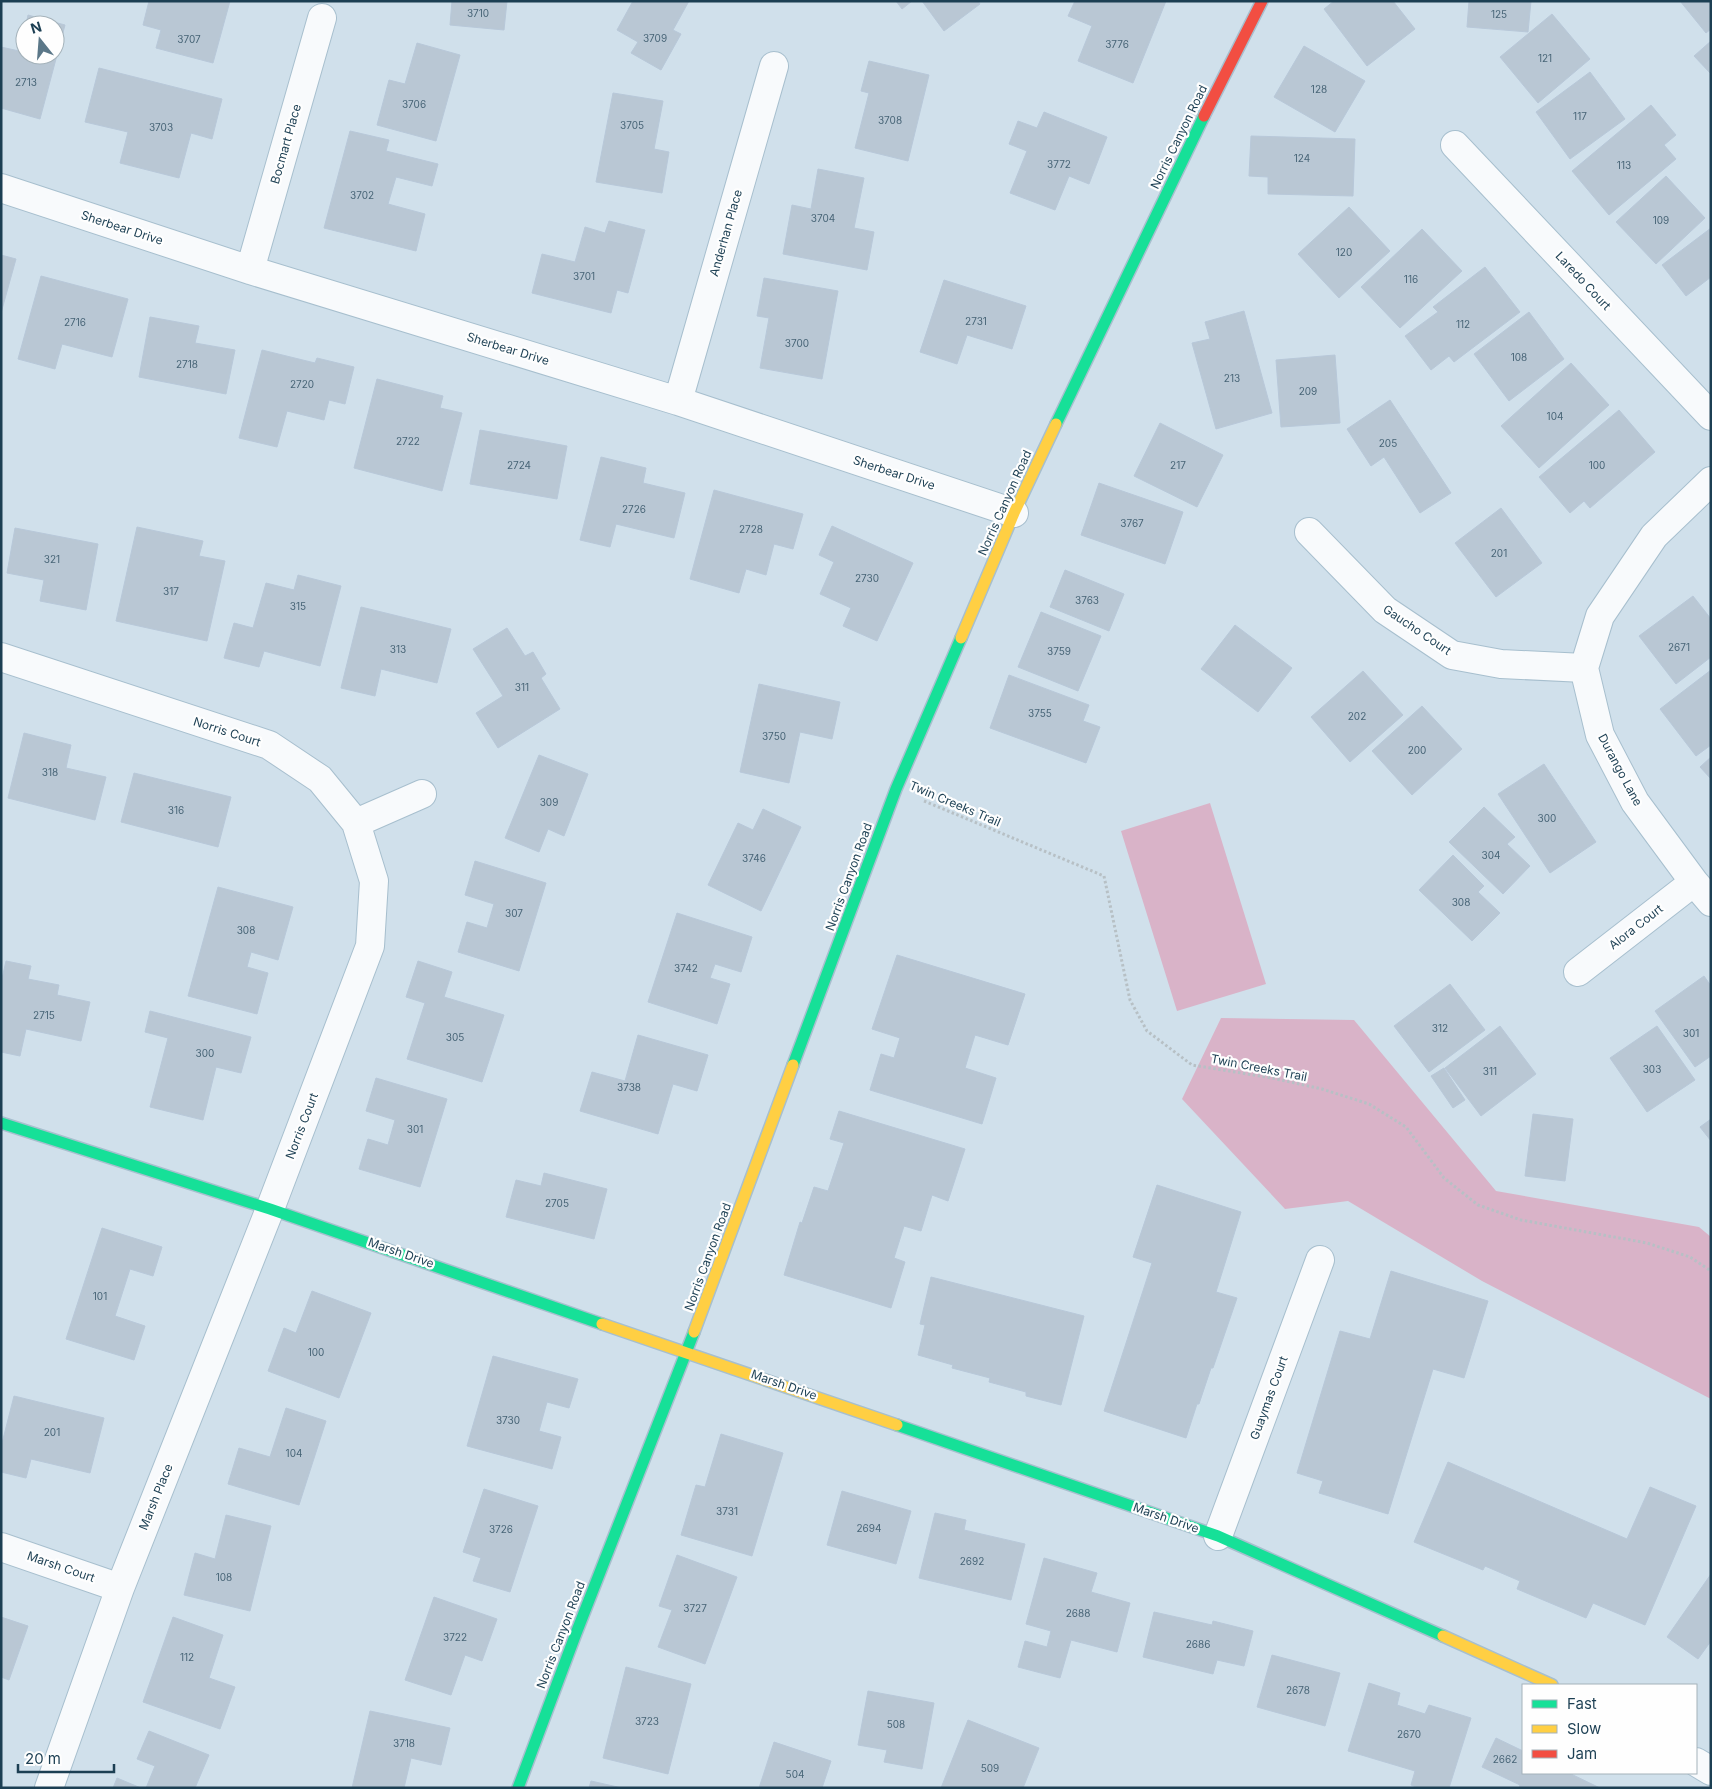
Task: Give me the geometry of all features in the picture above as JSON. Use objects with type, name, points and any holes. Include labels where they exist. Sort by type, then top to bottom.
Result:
[{"type":"street","name":"Norris Canyon Road","points":[[518,1788],[575,1636],[687,1352],[896,789],[1014,513],[1172,181],[1262,1]]},
{"type":"street","name":"Bocmart Place","points":[[250,270],[322,18]]},
{"type":"street","name":"Anderhan Place","points":[[678,401],[774,66]]},
{"type":"street","name":"Laredo Court","points":[[1455,145],[1711,416]]},
{"type":"street","name":"Sherbear Drive","points":[[1,188],[250,270],[678,401],[1014,513]]},
{"type":"street","points":[[1584,668],[1600,616],[1654,536],[1711,480]]},
{"type":"street","name":"Gaucho Court","points":[[1309,532],[1385,610],[1452,654],[1501,664],[1584,668]]},
{"type":"street","name":"Norris Court","points":[[1,657],[269,745],[320,779],[356,823],[374,882],[370,946],[270,1209]]},
{"type":"street","name":"Durango Lane","points":[[1584,668],[1600,735],[1636,802],[1702,892]]},
{"type":"street","points":[[356,823],[422,794]]},
{"type":"street","name":"Alora Court","points":[[1578,972],[1702,892]]},
{"type":"street","name":"Marsh Drive","points":[[1,1124],[270,1209],[1218,1536],[1550,1684]]},
{"type":"street","name":"Marsh Place","points":[[49,1788],[120,1588],[270,1209]]},
{"type":"street","name":"Guaymas Court","points":[[1218,1536],[1320,1260]]},
{"type":"street","name":"Marsh Court","points":[[1,1546],[120,1588]]},
{"type":"street","points":[[1697,1763],[1711,1771]]},
{"type":"path","name":"Twin Creeks Trail","points":[[896,789],[1104,876],[1130,1000],[1147,1031],[1192,1065],[1289,1081],[1370,1104],[1406,1127],[1444,1178],[1478,1206],[1521,1220],[1647,1242],[1690,1257],[1711,1271]]},
{"type":"shaded area","points":[[1210,803],[1266,984],[1177,1011],[1121,831]]},
{"type":"shaded area","points":[[1221,1018],[1354,1020],[1496,1191],[1699,1227],[1711,1237],[1711,1399],[1482,1281],[1348,1201],[1285,1209],[1182,1099]]},
{"type":"building","points":[[149,1],[230,1],[213,63],[156,48],[161,30],[143,25]]},
{"type":"building","points":[[452,1],[507,1],[504,30],[450,25]]},
{"type":"building","points":[[633,1],[689,1],[673,30],[681,34],[661,70],[631,53],[638,42],[617,30]]},
{"type":"building","points":[[896,1],[912,1],[902,9]]},
{"type":"building","points":[[922,1],[978,1],[980,4],[944,31]]},
{"type":"building","points":[[1075,1],[1166,1],[1133,83],[1078,61],[1092,26],[1068,16]]},
{"type":"building","points":[[1334,1],[1393,1],[1415,29],[1367,66],[1324,9]]},
{"type":"building","points":[[1469,1],[1531,1],[1528,32],[1467,27]]},
{"type":"building","points":[[1680,1],[1711,1],[1711,29],[1706,33]]},
{"type":"building","points":[[1552,14],[1590,59],[1538,103],[1500,57]]},
{"type":"building","points":[[1711,41],[1711,74],[1694,56]]},
{"type":"building","points":[[417,43],[460,55],[436,141],[377,125],[389,80],[405,84]]},
{"type":"building","points":[[1304,46],[1365,81],[1335,132],[1274,97]]},
{"type":"building","points":[[1,47],[15,50],[15,65],[54,65],[40,119],[1,108]]},
{"type":"building","points":[[869,61],[929,75],[908,161],[855,148],[869,93],[861,91]]},
{"type":"building","points":[[99,68],[222,99],[212,139],[191,133],[179,178],[120,163],[128,132],[85,122]]},
{"type":"building","points":[[1590,72],[1625,119],[1570,159],[1536,112]]},
{"type":"building","points":[[613,93],[663,101],[654,149],[669,152],[662,193],[596,182]]},
{"type":"building","points":[[1651,105],[1676,135],[1664,145],[1676,159],[1609,215],[1572,171]]},
{"type":"building","points":[[1044,112],[1107,137],[1089,184],[1069,176],[1055,210],[1010,193],[1027,151],[1009,144],[1018,121],[1037,128]]},
{"type":"building","points":[[350,131],[389,140],[386,151],[438,164],[432,186],[396,177],[388,204],[425,214],[416,251],[324,228]]},
{"type":"building","points":[[1251,136],[1355,139],[1353,196],[1268,194],[1268,177],[1249,176]]},
{"type":"building","points":[[818,169],[864,178],[854,228],[874,232],[867,270],[783,254],[792,205],[811,209]]},
{"type":"building","points":[[1666,176],[1705,218],[1656,264],[1616,222]]},
{"type":"building","points":[[1349,207],[1390,251],[1339,298],[1298,254]]},
{"type":"building","points":[[609,221],[645,230],[628,293],[617,290],[611,313],[532,293],[542,254],[575,262],[585,227],[605,233]]},
{"type":"building","points":[[1711,228],[1711,277],[1686,296],[1662,265]]},
{"type":"building","points":[[1422,229],[1462,271],[1400,328],[1361,287]]},
{"type":"building","points":[[1,255],[16,259],[1,313]]},
{"type":"building","points":[[1485,267],[1520,312],[1454,362],[1449,356],[1431,370],[1405,336],[1438,312],[1433,307]]},
{"type":"building","points":[[41,276],[128,299],[112,357],[62,344],[55,369],[18,359]]},
{"type":"building","points":[[764,278],[838,291],[822,379],[760,368],[769,318],[757,316]]},
{"type":"building","points":[[944,280],[1026,306],[1012,349],[967,335],[957,364],[920,352]]},
{"type":"building","points":[[1244,311],[1272,413],[1216,429],[1192,343],[1210,339],[1205,322]]},
{"type":"building","points":[[1529,312],[1564,359],[1509,401],[1474,354]]},
{"type":"building","points":[[150,317],[199,326],[195,343],[235,350],[226,394],[139,377]]},
{"type":"building","points":[[262,350],[315,363],[317,358],[354,367],[345,404],[329,400],[324,420],[287,411],[277,447],[239,438]]},
{"type":"building","points":[[1335,355],[1340,423],[1281,427],[1276,360]]},
{"type":"building","points":[[1571,363],[1609,405],[1539,468],[1501,426]]},
{"type":"building","points":[[377,379],[443,396],[440,408],[462,413],[442,491],[354,468]]},
{"type":"building","points":[[1390,400],[1451,493],[1420,513],[1384,457],[1371,466],[1347,429]]},
{"type":"building","points":[[1619,410],[1655,452],[1590,508],[1584,501],[1570,513],[1539,477]]},
{"type":"building","points":[[1160,423],[1223,455],[1197,507],[1134,476]]},
{"type":"building","points":[[480,430],[567,446],[557,499],[470,484]]},
{"type":"building","points":[[601,457],[646,468],[643,483],[685,493],[674,538],[616,524],[610,547],[580,540]]},
{"type":"building","points":[[1099,483],[1183,512],[1165,564],[1081,535]]},
{"type":"building","points":[[714,490],[803,514],[793,549],[774,544],[766,575],[746,569],[739,593],[690,579]]},
{"type":"building","points":[[1501,508],[1542,563],[1496,597],[1455,543]]},
{"type":"building","points":[[832,526],[913,563],[877,641],[843,626],[851,608],[820,594],[834,562],[819,555]]},
{"type":"building","points":[[137,527],[203,541],[199,556],[225,561],[207,641],[116,621]]},
{"type":"building","points":[[15,528],[98,544],[86,610],[40,601],[44,580],[7,573]]},
{"type":"building","points":[[1065,570],[1124,594],[1109,631],[1050,607]]},
{"type":"building","points":[[298,575],[341,586],[320,666],[264,651],[259,667],[224,658],[234,623],[253,628],[266,583],[294,590]]},
{"type":"building","points":[[1693,596],[1711,619],[1711,657],[1676,684],[1639,636]]},
{"type":"building","points":[[361,607],[451,629],[437,683],[381,669],[375,696],[341,688]]},
{"type":"building","points":[[1041,612],[1101,636],[1078,691],[1018,667]]},
{"type":"building","points":[[1235,625],[1292,668],[1258,712],[1201,669]]},
{"type":"building","points":[[507,628],[525,656],[533,652],[546,674],[541,678],[560,709],[498,748],[476,713],[503,696],[473,649]]},
{"type":"building","points":[[1711,670],[1711,745],[1696,756],[1660,709]]},
{"type":"building","points":[[1363,671],[1403,715],[1350,762],[1311,717]]},
{"type":"building","points":[[1009,675],[1089,705],[1083,721],[1100,727],[1086,763],[990,728]]},
{"type":"building","points":[[759,684],[840,702],[832,739],[800,732],[789,783],[740,772]]},
{"type":"building","points":[[1422,706],[1462,749],[1412,795],[1372,751]]},
{"type":"building","points":[[24,733],[71,745],[66,768],[106,777],[95,820],[8,798]]},
{"type":"building","points":[[539,755],[588,774],[564,836],[548,829],[539,852],[505,838]]},
{"type":"building","points":[[1711,757],[1711,779],[1700,767]]},
{"type":"building","points":[[1544,764],[1596,842],[1550,873],[1498,794]]},
{"type":"building","points":[[134,773],[231,797],[218,847],[121,822]]},
{"type":"building","points":[[1484,807],[1515,837],[1507,844],[1530,866],[1503,894],[1449,842]]},
{"type":"building","points":[[763,809],[801,827],[761,911],[708,885],[738,823],[753,830]]},
{"type":"building","points":[[1453,855],[1484,886],[1478,892],[1500,913],[1472,941],[1419,890]]},
{"type":"building","points":[[475,861],[546,883],[519,971],[458,952],[467,922],[487,928],[494,904],[465,895]]},
{"type":"building","points":[[218,887],[293,907],[278,960],[251,952],[247,967],[268,973],[257,1014],[188,996]]},
{"type":"building","points":[[677,913],[752,937],[741,972],[715,964],[710,978],[730,984],[717,1024],[648,1002]]},
{"type":"building","points":[[897,955],[1025,994],[1008,1045],[975,1035],[965,1068],[996,1078],[982,1124],[870,1090],[881,1054],[894,1058],[900,1038],[872,1029]]},
{"type":"building","points":[[6,961],[31,966],[28,979],[59,985],[57,995],[90,1002],[81,1041],[26,1029],[20,1056],[1,1052],[1,983]]},
{"type":"building","points":[[418,961],[452,972],[444,997],[504,1015],[482,1082],[407,1059],[425,1003],[406,997]]},
{"type":"building","points":[[1704,976],[1711,986],[1711,1056],[1695,1067],[1655,1011]]},
{"type":"building","points":[[1450,984],[1485,1030],[1429,1072],[1394,1026]]},
{"type":"building","points":[[150,1011],[251,1037],[241,1073],[216,1067],[203,1120],[150,1107],[168,1038],[145,1032]]},
{"type":"building","points":[[1500,1026],[1536,1074],[1481,1116],[1445,1068]]},
{"type":"building","points":[[1657,1026],[1695,1080],[1647,1112],[1610,1058]]},
{"type":"building","points":[[638,1035],[708,1055],[697,1091],[673,1084],[658,1134],[580,1111],[592,1072],[625,1081]]},
{"type":"building","points":[[1444,1068],[1465,1100],[1453,1108],[1431,1076]]},
{"type":"building","points":[[376,1078],[447,1099],[420,1187],[359,1169],[368,1139],[388,1145],[395,1120],[366,1111]]},
{"type":"building","points":[[839,1111],[965,1149],[948,1201],[932,1195],[921,1231],[904,1226],[894,1258],[905,1262],[891,1308],[784,1275],[800,1222],[802,1223],[814,1187],[828,1191],[844,1143],[830,1139]]},
{"type":"building","points":[[1533,1114],[1573,1119],[1565,1181],[1525,1176]]},
{"type":"building","points":[[1711,1119],[1711,1141],[1700,1127]]},
{"type":"building","points":[[544,1173],[607,1189],[594,1239],[506,1217],[516,1180],[541,1186]]},
{"type":"building","points":[[1157,1185],[1241,1212],[1216,1292],[1237,1298],[1186,1438],[1104,1411],[1152,1263],[1133,1257]]},
{"type":"building","points":[[102,1228],[162,1247],[153,1276],[130,1269],[115,1316],[145,1326],[134,1360],[66,1339]]},
{"type":"building","points":[[1391,1271],[1488,1301],[1464,1378],[1433,1369],[1388,1514],[1319,1493],[1323,1481],[1297,1473],[1340,1331],[1370,1339]]},
{"type":"building","points":[[931,1277],[1084,1316],[1061,1405],[1026,1396],[1026,1392],[989,1382],[990,1378],[952,1368],[953,1365],[918,1355],[925,1325],[920,1324]]},
{"type":"building","points":[[312,1291],[371,1313],[339,1398],[268,1371],[284,1328],[296,1333]]},
{"type":"building","points":[[493,1356],[578,1379],[569,1408],[547,1402],[539,1431],[561,1437],[552,1469],[467,1446]]},
{"type":"building","points":[[14,1396],[104,1418],[90,1473],[31,1459],[26,1478],[1,1472],[1,1447]]},
{"type":"building","points":[[286,1408],[326,1421],[299,1505],[228,1484],[239,1448],[270,1457]]},
{"type":"building","points":[[721,1434],[783,1453],[752,1556],[681,1535],[696,1485],[705,1487]]},
{"type":"building","points":[[1448,1462],[1627,1539],[1650,1487],[1696,1506],[1645,1625],[1593,1603],[1586,1618],[1517,1589],[1520,1581],[1485,1566],[1483,1570],[1414,1542]]},
{"type":"building","points":[[484,1489],[538,1506],[510,1592],[473,1581],[481,1558],[463,1552]]},
{"type":"building","points":[[842,1491],[911,1511],[896,1564],[827,1545]]},
{"type":"building","points":[[935,1513],[966,1520],[964,1530],[1025,1544],[1011,1600],[919,1578]]},
{"type":"building","points":[[226,1515],[271,1526],[250,1611],[184,1595],[195,1553],[215,1559]]},
{"type":"building","points":[[677,1555],[737,1577],[705,1664],[658,1647],[672,1610],[659,1606]]},
{"type":"building","points":[[1044,1558],[1097,1573],[1091,1592],[1130,1603],[1117,1652],[1071,1640],[1060,1678],[1018,1667],[1025,1641],[1047,1647],[1051,1631],[1026,1624]]},
{"type":"building","points":[[1711,1574],[1711,1641],[1698,1659],[1667,1637]]},
{"type":"building","points":[[434,1597],[497,1619],[482,1661],[465,1655],[451,1695],[405,1680]]},
{"type":"building","points":[[1154,1612],[1212,1625],[1213,1621],[1253,1631],[1244,1666],[1217,1660],[1213,1674],[1143,1657]]},
{"type":"building","points":[[1,1617],[28,1626],[9,1680],[1,1677]]},
{"type":"building","points":[[173,1617],[223,1635],[209,1678],[235,1687],[220,1729],[143,1702]]},
{"type":"building","points":[[1272,1655],[1340,1673],[1325,1726],[1257,1707]]},
{"type":"building","points":[[626,1667],[691,1684],[668,1774],[603,1758]]},
{"type":"building","points":[[1369,1683],[1400,1693],[1397,1705],[1425,1714],[1429,1705],[1471,1718],[1449,1788],[1419,1788],[1411,1785],[1415,1771],[1348,1751]]},
{"type":"building","points":[[868,1691],[934,1703],[922,1769],[884,1762],[887,1750],[858,1745]]},
{"type":"building","points":[[370,1711],[450,1728],[441,1765],[411,1758],[404,1788],[352,1788]]},
{"type":"building","points":[[968,1720],[1039,1748],[1023,1788],[941,1788]]},
{"type":"building","points":[[149,1731],[209,1755],[195,1788],[146,1788],[155,1766],[137,1759]]},
{"type":"building","points":[[1496,1738],[1522,1751],[1522,1774],[1571,1774],[1600,1788],[1519,1788],[1520,1785],[1482,1767]]},
{"type":"building","points":[[774,1742],[831,1761],[822,1788],[759,1788]]},
{"type":"building","points":[[117,1778],[141,1788],[113,1788]]},
{"type":"building","points":[[591,1781],[622,1788],[589,1788]]},
{"type":"traffic: fast","points":[[1056,424],[1204,116]]},
{"type":"traffic: fast","points":[[793,1065],[896,789],[961,638]]},
{"type":"traffic: fast","points":[[1,1123],[270,1209],[602,1324]]},
{"type":"traffic: fast","points":[[518,1788],[575,1636],[694,1332]]},
{"type":"traffic: fast","points":[[897,1425],[1218,1536],[1443,1636]]},
{"type":"traffic: slow","points":[[961,638],[1014,513],[1056,424]]},
{"type":"traffic: slow","points":[[694,1332],[793,1065]]},
{"type":"traffic: slow","points":[[602,1324],[897,1425]]},
{"type":"traffic: slow","points":[[1443,1636],[1550,1684]]},
{"type":"traffic: jam","points":[[1204,116],[1262,1]]}]
